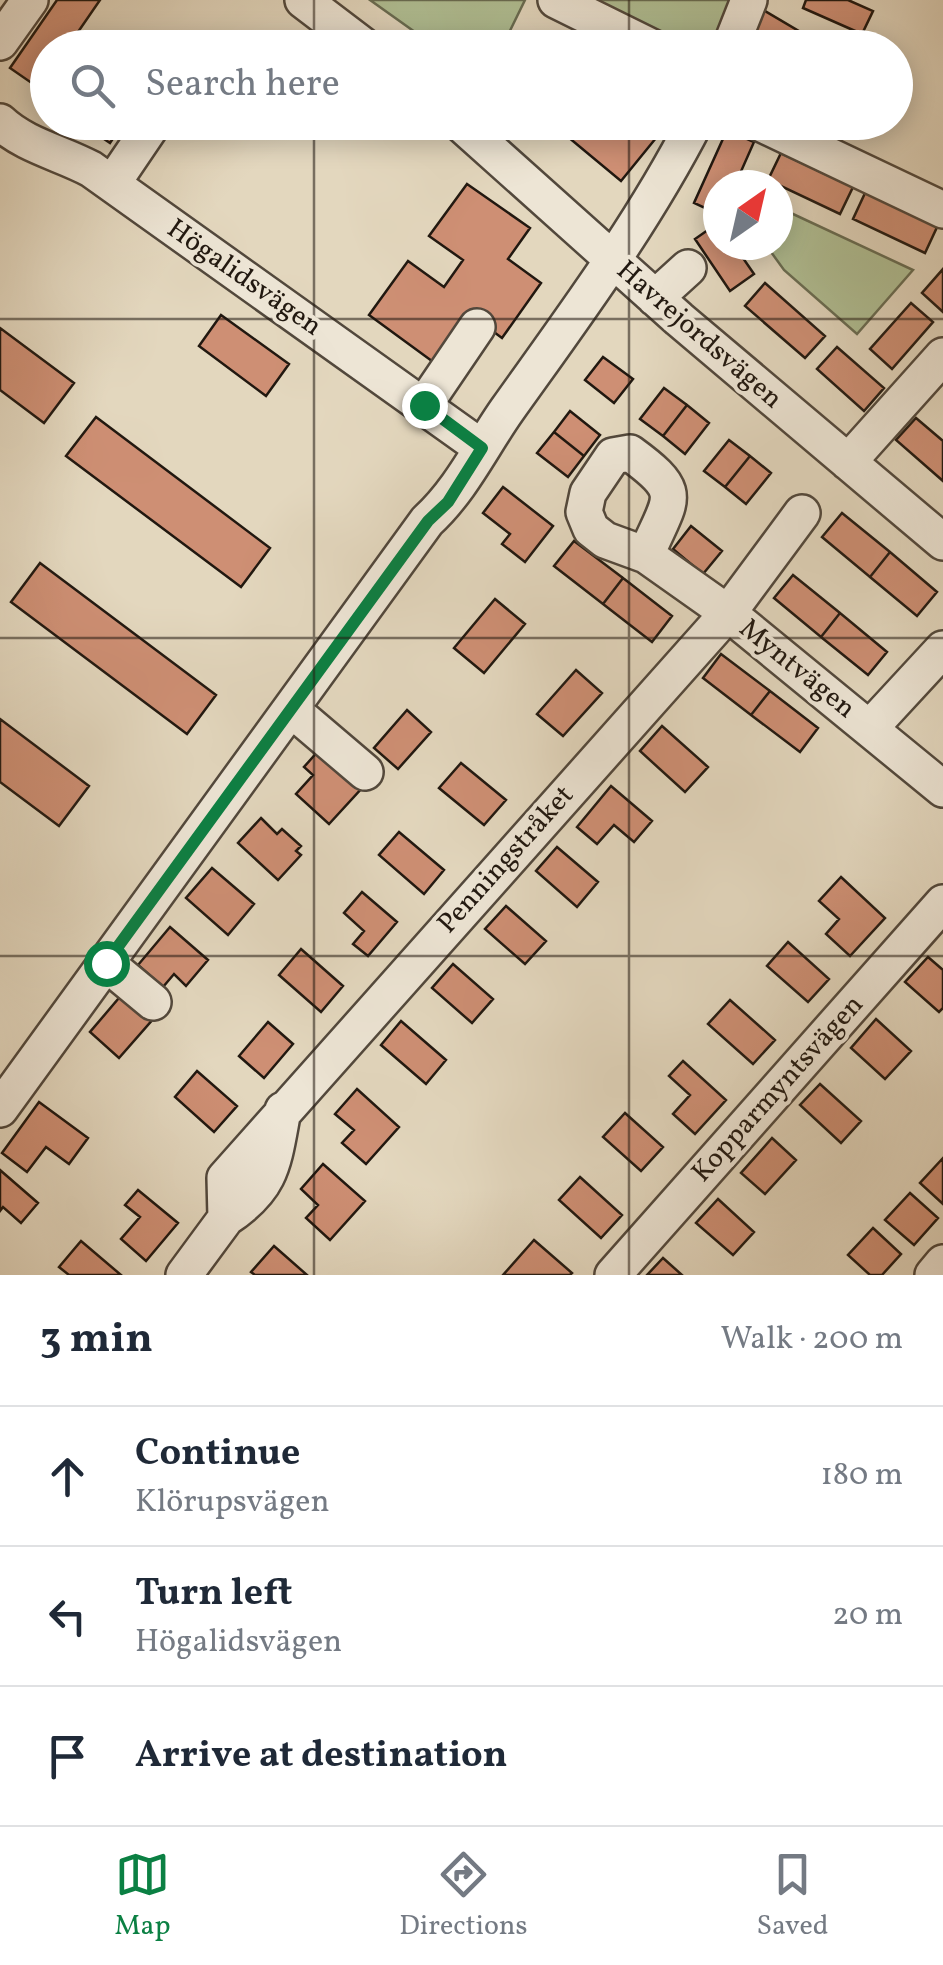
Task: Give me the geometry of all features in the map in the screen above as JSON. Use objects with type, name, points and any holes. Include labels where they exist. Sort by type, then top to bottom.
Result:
[{"type":"street","points":[[0,42],[30,0]]},
{"type":"street","points":[[303,0],[342,30]]},
{"type":"street","points":[[556,0],[617,30]]},
{"type":"street","points":[[737,30],[749,0]]},
{"type":"street","name":"Högalidsvägen","points":[[0,122],[16,138],[47,146],[105,179],[482,448]]},
{"type":"street","points":[[105,179],[125,140]]},
{"type":"street","points":[[105,179],[139,140]]},
{"type":"street","name":"Havrejordsvägen","points":[[479,140],[655,298],[943,542]]},
{"type":"street","points":[[0,1109],[428,521],[448,502],[614,262],[685,140]]},
{"type":"street","points":[[796,140],[943,210]]},
{"type":"street","points":[[655,298],[688,268]]},
{"type":"street","points":[[424,405],[477,327]]},
{"type":"street","points":[[848,462],[943,356]]},
{"type":"street","name":"Penningstråket","points":[[184,1275],[226,1218],[225,1178],[728,612],[802,513]]},
{"type":"street","name":"Myntvägen","points":[[646,556],[728,612],[943,789]]},
{"type":"street","points":[[870,728],[943,649]]},
{"type":"street","points":[[291,709],[365,772]]},
{"type":"street","name":"Kopparmyntsvägen","points":[[613,1275],[943,902]]},
{"type":"street","points":[[106,963],[153,1002]]},
{"type":"street","points":[[932,1275],[943,1263]]},
{"type":"green space","points":[[370,0],[525,0],[510,30],[412,30]]},
{"type":"green space","points":[[581,0],[733,0],[721,30],[648,30]]},
{"type":"green space","points":[[793,214],[913,270],[857,334],[777,260],[793,260]]},
{"type":"building","points":[[57,0],[100,0],[79,30],[36,30]]},
{"type":"building","points":[[806,0],[848,0],[873,11],[864,30],[853,30],[803,8]]},
{"type":"building","points":[[760,8],[797,30],[753,30],[748,27]]},
{"type":"building","points":[[30,39],[30,82],[10,68]]},
{"type":"building","points":[[572,140],[654,140],[621,181]]},
{"type":"building","points":[[722,140],[754,142],[742,170],[709,170]]},
{"type":"building","points":[[781,153],[853,187],[840,214],[793,192],[793,170],[773,170]]},
{"type":"building","points":[[703,183],[703,207],[694,203]]},
{"type":"building","points":[[467,184],[530,228],[508,259],[541,283],[502,338],[471,315],[436,364],[369,315],[408,261],[444,287],[463,260],[429,236]]},
{"type":"building","points":[[866,191],[938,225],[925,253],[853,219]]},
{"type":"building","points":[[703,233],[703,251],[695,239]]},
{"type":"building","points":[[709,260],[744,260],[754,274],[730,291]]},
{"type":"building","points":[[943,269],[943,312],[922,293]]},
{"type":"building","points":[[765,283],[825,336],[805,358],[745,306]]},
{"type":"building","points":[[911,303],[933,322],[892,369],[870,349]]},
{"type":"building","points":[[221,315],[289,364],[266,396],[199,346]]},
{"type":"building","points":[[0,328],[74,383],[44,423],[0,390]]},
{"type":"building","points":[[837,347],[884,388],[864,411],[817,369]]},
{"type":"building","points":[[603,357],[633,379],[614,403],[585,380]]},
{"type":"building","points":[[664,388],[687,405],[663,436],[640,419]]},
{"type":"building","points":[[687,405],[709,423],[685,454],[663,436]]},
{"type":"building","points":[[570,411],[600,435],[584,456],[554,432]]},
{"type":"building","points":[[96,417],[270,548],[241,587],[66,456]]},
{"type":"building","points":[[916,418],[943,441],[943,481],[896,440]]},
{"type":"building","points":[[554,432],[584,456],[568,477],[537,453]]},
{"type":"building","points":[[729,440],[750,456],[725,487],[704,471]]},
{"type":"building","points":[[750,456],[771,473],[746,504],[725,487]]},
{"type":"building","points":[[503,487],[553,526],[525,562],[502,544],[510,534],[483,513]]},
{"type":"building","points":[[842,513],[890,552],[870,577],[822,537]]},
{"type":"building","points":[[691,526],[722,551],[703,574],[673,549]]},
{"type":"building","points":[[574,541],[623,578],[603,604],[554,566]]},
{"type":"building","points":[[890,552],[937,592],[917,616],[870,577]]},
{"type":"building","points":[[40,563],[216,695],[187,734],[11,602]]},
{"type":"building","points":[[793,575],[840,613],[821,637],[774,598]]},
{"type":"building","points":[[623,578],[672,616],[652,642],[603,604]]},
{"type":"building","points":[[495,599],[525,624],[484,673],[454,648]]},
{"type":"building","points":[[840,613],[887,652],[868,675],[821,637]]},
{"type":"building","points":[[721,654],[770,691],[751,715],[703,678]]},
{"type":"building","points":[[576,670],[602,693],[563,736],[537,714]]},
{"type":"building","points":[[770,691],[818,728],[800,752],[751,715]]},
{"type":"building","points":[[407,710],[431,732],[398,769],[374,748]]},
{"type":"building","points":[[0,719],[89,786],[59,826],[0,782]]},
{"type":"building","points":[[662,726],[708,767],[685,792],[640,751]]},
{"type":"building","points":[[320,749],[362,788],[329,824],[296,794],[313,775],[304,767]]},
{"type":"building","points":[[461,763],[506,800],[484,825],[439,788]]},
{"type":"building","points":[[611,786],[652,821],[634,842],[614,825],[597,844],[577,827]]},
{"type":"building","points":[[261,818],[277,834],[282,829],[301,846],[296,851],[301,855],[278,880],[238,843]]},
{"type":"building","points":[[399,832],[444,870],[424,894],[379,855]]},
{"type":"building","points":[[557,847],[598,882],[577,907],[536,871]]},
{"type":"building","points":[[212,868],[254,904],[228,935],[186,898]]},
{"type":"building","points":[[841,877],[885,918],[850,956],[826,934],[839,919],[819,901]]},
{"type":"building","points":[[362,892],[397,922],[368,956],[353,944],[364,931],[344,913]]},
{"type":"building","points":[[506,906],[546,941],[525,964],[485,929]]},
{"type":"building","points":[[170,927],[208,960],[186,986],[174,974],[163,987],[138,965]]},
{"type":"building","points":[[788,942],[829,979],[808,1002],[767,966]]},
{"type":"building","points":[[301,949],[343,986],[321,1012],[279,975]]},
{"type":"building","points":[[928,957],[943,970],[943,1008],[939,1012],[905,982]]},
{"type":"building","points":[[453,964],[493,999],[472,1023],[432,988]]},
{"type":"building","points":[[124,992],[154,1018],[119,1058],[90,1032]]},
{"type":"building","points":[[730,1000],[775,1040],[753,1064],[708,1024]]},
{"type":"building","points":[[876,1019],[911,1051],[885,1079],[851,1048]]},
{"type":"building","points":[[401,1021],[446,1060],[426,1084],[381,1045]]},
{"type":"building","points":[[268,1022],[293,1044],[264,1078],[239,1056]]},
{"type":"building","points":[[683,1061],[726,1100],[695,1134],[673,1114],[690,1095],[669,1076]]},
{"type":"building","points":[[197,1071],[237,1106],[214,1132],[175,1097]]},
{"type":"building","points":[[820,1084],[861,1121],[841,1143],[800,1105]]},
{"type":"building","points":[[357,1089],[399,1127],[366,1164],[342,1143],[354,1130],[335,1114]]},
{"type":"building","points":[[39,1102],[88,1138],[69,1164],[46,1147],[27,1172],[2,1153]]},
{"type":"building","points":[[625,1113],[663,1147],[641,1171],[603,1137]]},
{"type":"building","points":[[772,1138],[796,1160],[765,1194],[741,1173]]},
{"type":"building","points":[[943,1158],[943,1204],[920,1183]]},
{"type":"building","points":[[323,1164],[365,1201],[330,1240],[306,1218],[318,1205],[301,1189]]},
{"type":"building","points":[[0,1170],[38,1203],[21,1223],[3,1207],[0,1211]]},
{"type":"building","points":[[580,1177],[622,1215],[601,1238],[559,1200]]},
{"type":"building","points":[[138,1190],[178,1223],[146,1261],[121,1239],[140,1217],[125,1205]]},
{"type":"building","points":[[910,1193],[938,1218],[914,1245],[885,1220]]},
{"type":"building","points":[[718,1199],[754,1232],[733,1255],[696,1223]]},
{"type":"building","points":[[873,1228],[901,1254],[882,1275],[870,1275],[848,1255]]},
{"type":"building","points":[[534,1240],[572,1273],[503,1275]]},
{"type":"building","points":[[81,1241],[121,1275],[69,1275],[59,1267]]},
{"type":"building","points":[[274,1246],[307,1275],[251,1272]]},
{"type":"building","points":[[663,1258],[682,1275],[647,1275]]},
{"type":"route","points":[[106,963],[428,521],[448,502],[482,448],[424,405]]}]
